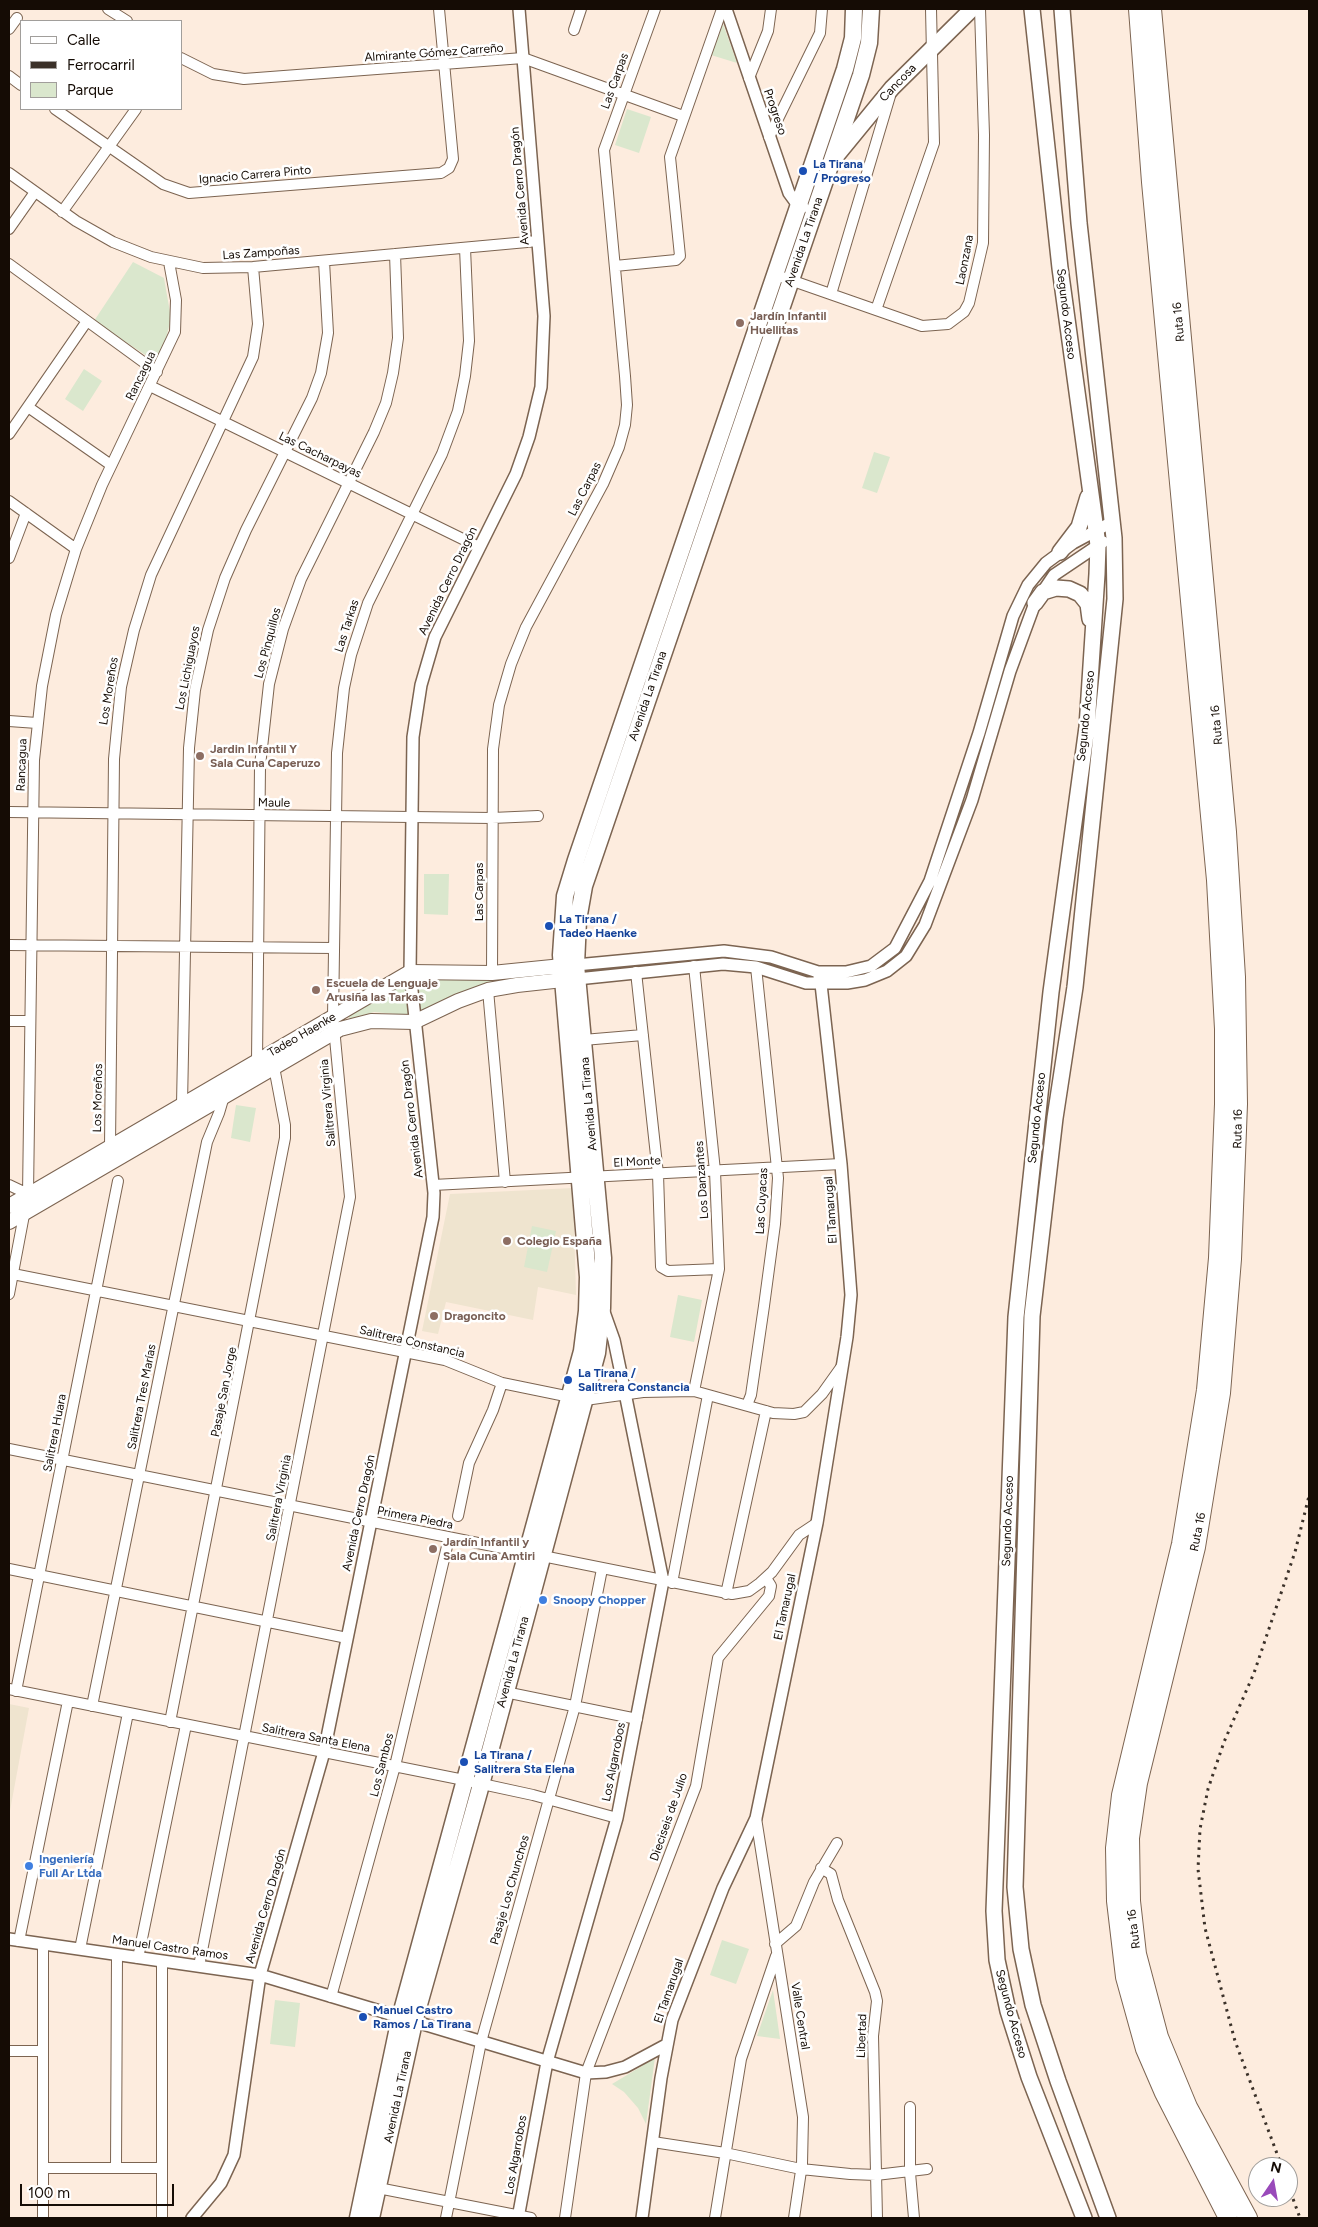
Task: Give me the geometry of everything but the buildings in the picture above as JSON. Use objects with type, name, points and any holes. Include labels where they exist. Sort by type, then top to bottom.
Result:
[{"type":"highway","name":"Avenida La Tirana","points":[[358,2218],[407,2020],[474,1782],[534,1555],[578,1399],[597,1353],[602,1308],[603,1258],[588,1177],[569,973],[589,870],[807,209],[849,54],[854,9]]},
{"type":"highway","name":"Avenida La Tirana","points":[[807,209],[831,163],[866,59],[871,9]]},
{"type":"highway","name":"Ruta 16","points":[[1138,9],[1152,192],[1216,890],[1224,1029],[1224,1094],[1218,1258],[1206,1390],[1181,1544],[1121,1795],[1115,1848],[1116,1901],[1125,1977],[1145,2049],[1164,2093],[1228,2218]]},
{"type":"highway","name":"Ruta 16","points":[[1152,9],[1228,842],[1236,977],[1238,1104],[1232,1259],[1219,1403],[1196,1547],[1136,1792],[1130,1838],[1131,1901],[1137,1954],[1159,2037],[1188,2107],[1248,2218]]},
{"type":"highway","name":"Avenida La Tirana","points":[[569,973],[583,1040],[588,1177],[588,1294],[578,1399]]},
{"type":"highway","name":"Avenida La Tirana","points":[[474,1782],[505,1692],[534,1555]]},
{"type":"highway","name":"Avenida La Tirana","points":[[372,2218],[407,2020]]},
{"type":"main road","name":"Cancosa","points":[[831,163],[892,88],[972,9]]},
{"type":"main road","name":"Segundo Acceso","points":[[1032,9],[1048,167],[1097,538],[1086,737],[1051,992],[1016,1317],[994,1911],[998,1967],[1010,2019],[1029,2077],[1084,2218]]},
{"type":"main road","name":"Segundo Acceso","points":[[1062,9],[1079,223],[1114,538],[1115,599],[1075,988],[1054,1127],[1031,1326],[1015,1867],[1021,1950],[1033,2005],[1058,2081],[1108,2218]]},
{"type":"main road","points":[[1060,552],[1079,526],[1086,507],[1089,486]]},
{"type":"main road","points":[[1035,603],[1043,592],[1056,588],[1069,589],[1084,598],[1088,604],[1091,667]]},
{"type":"main road","name":"Tadeo Haenke","points":[[9,1206],[410,972],[569,973]]},
{"type":"main road","name":"Tadeo Haenke","points":[[9,1222],[274,1066],[334,1033],[361,1023],[414,1022],[458,1001],[488,990],[569,973]]},
{"type":"street","points":[[108,9],[125,20]]},
{"type":"street","points":[[439,9],[444,64]]},
{"type":"street","name":"Avenida Cerro Dragón","points":[[192,2218],[221,2183],[234,2155],[260,1975],[324,1752],[433,1217],[433,1186],[410,972],[413,737],[421,685],[441,622],[516,474],[538,403],[544,334],[519,9]]},
{"type":"street","points":[[574,30],[581,9]]},
{"type":"street","name":"Las Carpas","points":[[492,973],[494,725],[504,684],[526,627],[603,484],[626,425],[626,392],[616,266],[604,150],[655,9]]},
{"type":"street","points":[[616,266],[676,260],[680,256],[670,158],[683,116],[722,9]]},
{"type":"street","name":"Progreso","points":[[726,9],[789,193],[807,209]]},
{"type":"street","points":[[749,78],[768,31],[771,9]]},
{"type":"street","points":[[769,137],[820,33],[822,9]]},
{"type":"street","points":[[876,310],[934,143],[931,9]]},
{"type":"street","name":"Laonzana","points":[[783,277],[912,323],[932,327],[948,324],[964,312],[969,303],[983,244],[984,135],[980,9]]},
{"type":"street","points":[[9,30],[17,18]]},
{"type":"street","name":"Almirante Gómez Carreño","points":[[182,58],[213,74],[244,79],[523,58],[683,116]]},
{"type":"street","name":"Ignacio Carrera Pinto","points":[[56,110],[163,184],[189,193],[441,173],[450,168],[453,159],[444,64]]},
{"type":"street","points":[[9,76],[20,84]]},
{"type":"street","points":[[830,294],[892,88]]},
{"type":"street","points":[[62,212],[135,110]]},
{"type":"street","name":"Las Zampoñas","points":[[9,173],[62,212],[113,242],[169,262],[203,268],[253,267],[538,241]]},
{"type":"street","points":[[9,229],[35,192]]},
{"type":"street","name":"Las Tarkas","points":[[334,1033],[336,816],[339,731],[351,654],[368,603],[448,442],[462,393],[468,358],[469,324],[465,248]]},
{"type":"street","name":"Los Pinquillos","points":[[257,1061],[259,815],[262,740],[275,656],[301,579],[381,417],[394,373],[399,321],[395,254]]},
{"type":"street","name":"Los Lichiguayos","points":[[182,1104],[191,719],[208,630],[235,553],[312,398],[324,360],[328,320],[324,261]]},
{"type":"street","name":"Rancagua","points":[[9,1294],[28,1194],[33,812],[37,722],[50,638],[76,549],[111,465],[170,347],[176,324],[176,300],[169,262]]},
{"type":"street","points":[[9,264],[157,372]]},
{"type":"street","name":"Los Moreños","points":[[110,1146],[114,759],[118,711],[127,658],[142,602],[165,542],[224,422],[249,368],[256,346],[258,313],[253,267]]},
{"type":"street","points":[[9,434],[87,321]]},
{"type":"street","name":"Las Cacharpayas","points":[[150,386],[479,547]]},
{"type":"street","points":[[28,407],[111,465]]},
{"type":"street","points":[[9,501],[76,549]]},
{"type":"street","points":[[9,558],[26,513]]},
{"type":"street","points":[[820,978],[847,983],[865,980],[887,971],[906,956],[925,925],[972,800],[1010,671],[1035,603],[1054,575],[1097,538],[1112,522]]},
{"type":"street","points":[[820,978],[839,972],[872,966],[895,948],[930,881],[979,733],[1012,616],[1035,574],[1060,552],[1097,538],[1114,538]]},
{"type":"street","points":[[9,721],[37,722]]},
{"type":"street","name":"Maule","points":[[9,812],[492,818],[538,816]]},
{"type":"street","points":[[9,946],[334,948]]},
{"type":"street","name":"Tadeo Haenke","points":[[569,973],[724,951],[771,957],[820,978]]},
{"type":"street","name":"Tadeo Haenke","points":[[569,973],[636,972],[723,964],[756,967],[806,983],[820,978]]},
{"type":"street","name":"Los Danzantes","points":[[694,966],[715,1171],[719,1269],[694,1392]]},
{"type":"street","name":"Las Cuyacas","points":[[747,1405],[751,1395],[774,1233],[777,1168],[756,967]]},
{"type":"street","points":[[636,972],[658,1174],[661,1267],[668,1272],[719,1269]]},
{"type":"street","name":"El Tamarugal","points":[[642,2218],[666,2044],[686,1981],[723,1888],[756,1818],[817,1523],[842,1366],[851,1295],[841,1164],[820,978]]},
{"type":"street","points":[[488,990],[504,1182]]},
{"type":"street","points":[[9,1021],[30,1021]]},
{"type":"street","name":"Salitrera Virginia","points":[[199,1966],[350,1197],[334,1033]]},
{"type":"street","points":[[583,1040],[643,1035]]},
{"type":"street","name":"Pasaje San Jorge","points":[[170,1722],[251,1321],[285,1138],[285,1125],[274,1066]]},
{"type":"street","name":"Salitrera Tres Marías","points":[[92,1706],[208,1136],[219,1113],[224,1096]]},
{"type":"street","name":"El Monte","points":[[433,1186],[841,1164]]},
{"type":"street","name":"Salitrera Huara","points":[[12,1690],[39,1575],[118,1181]]},
{"type":"street","points":[[9,1186],[28,1194]]},
{"type":"street","name":"Salitrera Constancia","points":[[13,1274],[406,1352],[455,1363],[502,1383],[578,1399],[694,1392],[766,1411],[794,1414],[804,1412],[822,1394],[842,1366]]},
{"type":"street","name":"Los Algarrobos","points":[[518,2217],[546,2062],[617,1818],[668,1582],[614,1340],[602,1308]]},
{"type":"street","points":[[458,1516],[469,1463],[493,1410],[502,1383]]},
{"type":"street","points":[[668,1582],[708,1395]]},
{"type":"street","points":[[726,1594],[766,1411]]},
{"type":"street","name":"Primera Piedra","points":[[9,1449],[726,1594],[738,1594],[749,1591],[766,1578],[798,1535],[817,1523]]},
{"type":"street","name":"Los Sambos","points":[[331,1997],[395,1766],[449,1538]]},
{"type":"street","points":[[9,1569],[347,1638]]},
{"type":"street","name":"Pasaje Los Chunchos","points":[[446,2218],[481,2042],[575,1706],[602,1569]]},
{"type":"street","name":"Dieciseis de Julio","points":[[565,2218],[586,2073],[696,1786],[718,1658],[769,1596],[771,1586],[766,1578]]},
{"type":"street","name":"Salitrera Santa Elena","points":[[12,1690],[474,1782],[549,1799],[617,1818]]},
{"type":"street","points":[[505,1692],[637,1719]]},
{"type":"street","points":[[14,1940],[68,1701]]},
{"type":"street","points":[[80,1949],[128,1713]]},
{"type":"street","points":[[138,1958],[186,1725]]},
{"type":"street","name":"Valle Central","points":[[756,1818],[774,1944],[803,2117],[801,2169],[794,2218]]},
{"type":"street","points":[[774,1944],[796,1926],[821,1868],[837,1843]]},
{"type":"street","name":"Libertad","points":[[821,1868],[831,1874],[838,1900],[877,2001],[873,2036],[877,2218]]},
{"type":"street","name":"Manuel Castro Ramos","points":[[14,1940],[260,1975],[586,2073],[606,2072],[624,2067],[666,2044]]},
{"type":"street","points":[[43,1944],[43,2218]]},
{"type":"street","points":[[116,2168],[117,1955]]},
{"type":"street","points":[[715,2218],[740,2059],[777,1956]]},
{"type":"street","points":[[162,1961],[162,2218]]},
{"type":"street","points":[[9,2051],[43,2051]]},
{"type":"street","points":[[910,2106],[910,2173],[914,2218]]},
{"type":"street","points":[[653,2142],[725,2153],[801,2169],[876,2176],[910,2173],[927,2169]]},
{"type":"street","points":[[43,2168],[162,2168]]},
{"type":"street","points":[[378,2188],[518,2217],[532,2218]]},
{"type":"shaded area","name":"Colegio España","points":[[573,1188],[576,1295],[538,1287],[533,1320],[446,1302],[438,1334],[422,1331],[450,1194]]},
{"type":"shaded area","points":[[9,1704],[29,1708],[9,1816]]},
{"type":"green space","points":[[723,24],[737,63],[711,55]]},
{"type":"green space","points":[[627,109],[651,117],[639,153],[615,145]]},
{"type":"green space","points":[[133,262],[164,278],[171,318],[165,343],[156,362],[94,321]]},
{"type":"green space","points":[[84,369],[102,381],[83,411],[65,399]]},
{"type":"green space","points":[[874,452],[890,457],[877,493],[862,488]]},
{"type":"green space","points":[[424,874],[449,874],[448,915],[424,914]]},
{"type":"green space","points":[[552,971],[553,977],[419,1012],[416,978],[449,979]]},
{"type":"green space","points":[[404,981],[408,1015],[374,1012],[350,1019],[348,1016]]},
{"type":"green space","points":[[236,1105],[256,1108],[250,1142],[231,1138]]},
{"type":"green space","points":[[532,1226],[556,1231],[547,1272],[524,1267]]},
{"type":"green space","points":[[678,1295],[702,1300],[694,1342],[670,1337]]},
{"type":"green space","points":[[722,1940],[749,1949],[736,1984],[710,1975]]},
{"type":"green space","points":[[773,1990],[780,2039],[757,2036]]},
{"type":"green space","points":[[275,2000],[300,2003],[295,2047],[270,2044]]},
{"type":"green space","points":[[656,2050],[646,2124],[638,2108],[624,2092],[612,2084],[642,2066]]},
{"type":"railway","points":[[1278,2157],[1235,2041],[1205,1928],[1198,1869],[1200,1829],[1208,1789],[1224,1742],[1254,1673],[1295,1552],[1309,1496]]},
{"type":"railway","points":[[1296,2207],[1300,2218]]},
{"type":"place","name":"La Tirana / Progreso","points":[[803,171]]},
{"type":"place","name":"Jardín Infantil Huellitas","points":[[740,323]]},
{"type":"place","name":"Jardin Infantil Y Sala Cuna Caperuzo","points":[[200,756]]},
{"type":"place","name":"La Tirana / Tadeo Haenke","points":[[549,926]]},
{"type":"place","name":"Escuela de Lenguaje Arusiña las Tarkas","points":[[316,990]]},
{"type":"place","name":"Colegio España","points":[[507,1241]]},
{"type":"place","name":"Dragoncito","points":[[434,1316]]},
{"type":"place","name":"La Tirana / Salitrera Constancia","points":[[568,1380]]},
{"type":"place","name":"Jardín Infantil y Sala Cuna Amtiri","points":[[433,1549]]},
{"type":"place","name":"Snoopy Chopper","points":[[543,1600]]},
{"type":"place","name":"La Tirana / Salitrera Sta Elena","points":[[464,1762]]},
{"type":"place","name":"Ingeniería Full Ar Ltda","points":[[29,1866]]},
{"type":"place","name":"Manuel Castro Ramos / La Tirana","points":[[363,2017]]}]
